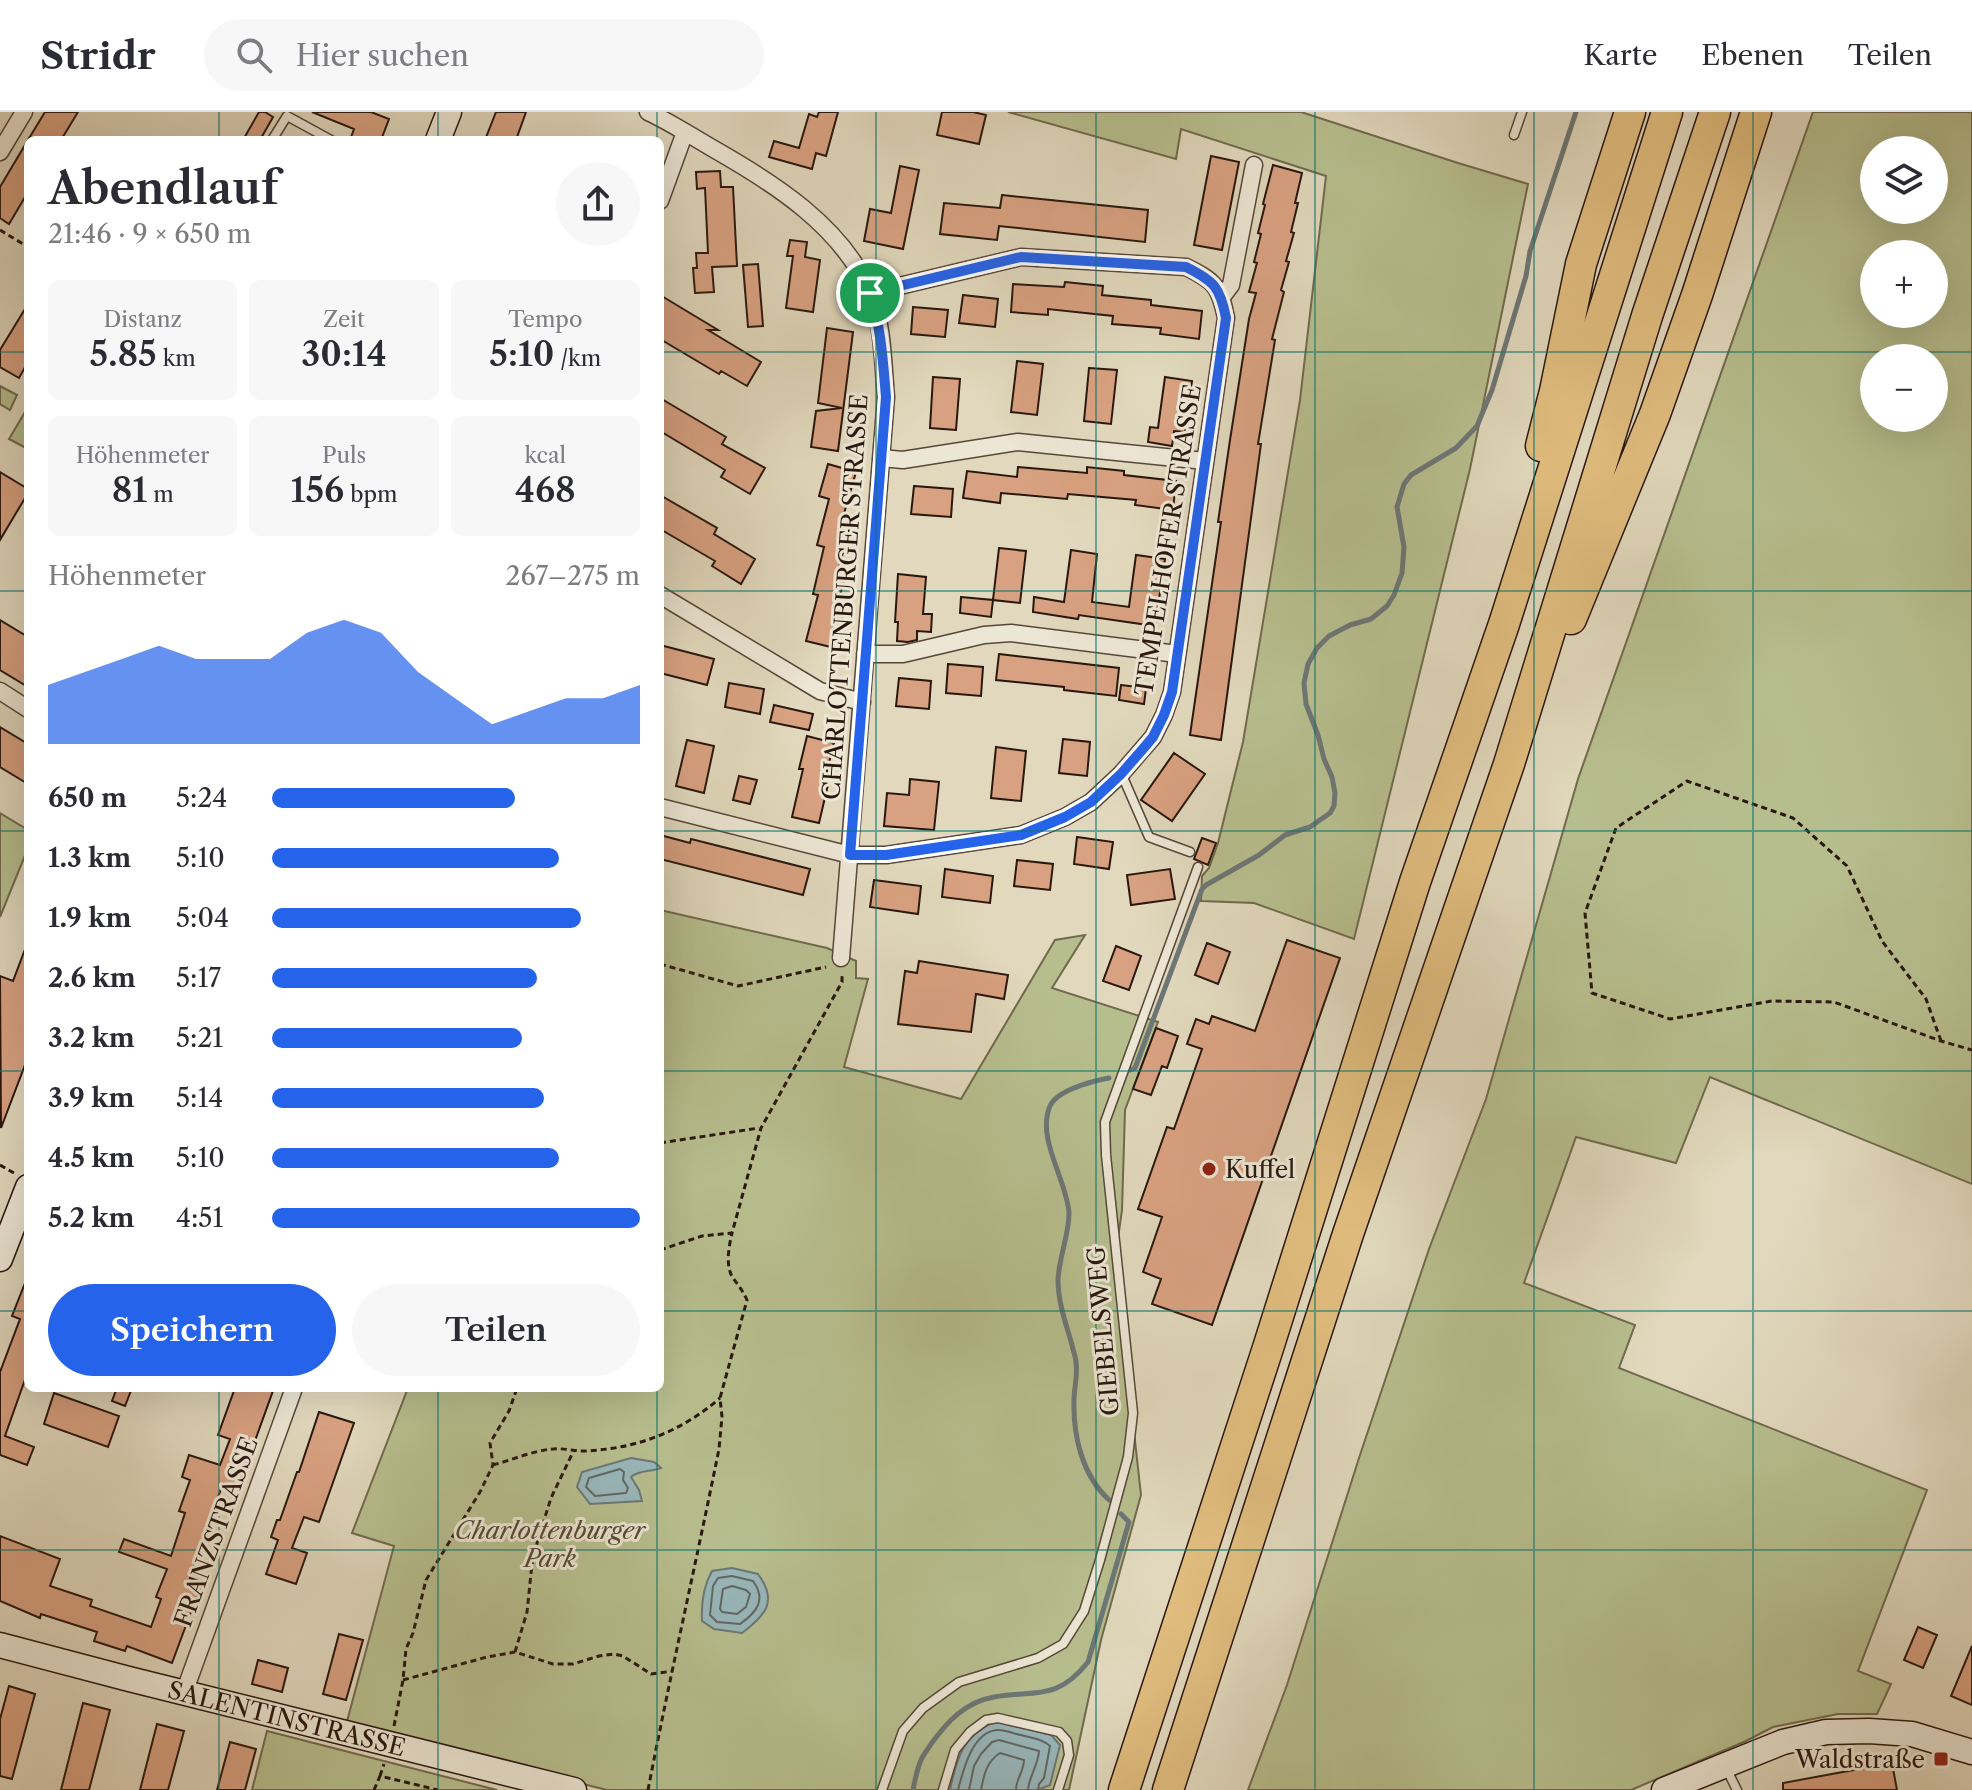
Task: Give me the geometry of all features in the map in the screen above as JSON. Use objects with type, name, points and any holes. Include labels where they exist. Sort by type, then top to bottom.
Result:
[{"type":"highway","points":[[1504,624],[1515,543],[1555,391],[1581,264],[1630,112]]},
{"type":"highway","points":[[1124,1790],[1415,882],[1504,624],[1667,112]]},
{"type":"highway","points":[[1168,1790],[1348,1234],[1509,764],[1643,331],[1715,112]]},
{"type":"highway","points":[[1509,764],[1655,414],[1756,112]]},
{"type":"street","points":[[0,152],[24,112]]},
{"type":"street","points":[[440,136],[449,112]]},
{"type":"street","name":"CHARLOTTENBURGER STRASSE","points":[[648,112],[787,194],[818,221],[849,256],[870,293],[875,309],[886,397],[842,961]]},
{"type":"street","points":[[664,190],[685,132]]},
{"type":"street","name":"TEMPELHOFER STRASSE","points":[[664,808],[850,855],[886,855],[1021,835],[1065,817],[1091,802],[1121,774],[1153,737],[1172,692],[1226,318],[1222,297],[1231,285],[1254,165]]},
{"type":"street","points":[[870,293],[1021,257],[1186,267],[1208,278],[1222,297]]},
{"type":"street","points":[[881,458],[903,460],[1018,442],[1205,461]]},
{"type":"street","points":[[664,597],[820,691],[862,702]]},
{"type":"street","points":[[865,654],[903,654],[984,635],[1011,633],[1177,654]]},
{"type":"street","points":[[0,691],[24,706]]},
{"type":"street","points":[[0,1259],[24,1197]]},
{"type":"street","name":"FRANZSTRASSE","points":[[184,1693],[293,1392]]},
{"type":"street","name":"SALENTINSTRASSE","points":[[0,1645],[574,1790]]},
{"type":"street","points":[[1664,1790],[1783,1742],[1826,1732],[1912,1734],[1972,1752]]},
{"type":"lane","points":[[1514,135],[1522,112]]},
{"type":"lane","points":[[274,136],[287,116],[324,136]]},
{"type":"lane","points":[[1121,774],[1149,837],[1190,852]]},
{"type":"lane","name":"GIEBELSWEG","points":[[882,1790],[903,1731],[923,1708],[959,1682],[1038,1658],[1063,1644],[1084,1611],[1128,1457],[1133,1413],[1105,1122],[1198,867]]},
{"type":"lane","points":[[943,1790],[955,1750],[970,1732],[986,1720],[998,1718],[1059,1732],[1067,1741],[1069,1755],[1058,1790]]},
{"type":"lane","points":[[1725,1765],[1737,1790]]},
{"type":"path","points":[[0,230],[24,245]]},
{"type":"path","points":[[1941,1041],[1926,999],[1882,941],[1847,866],[1793,818],[1687,781],[1616,828],[1585,913],[1592,993],[1670,1019],[1772,1001],[1834,1002],[1941,1041],[1972,1050]]},
{"type":"path","points":[[648,1790],[719,1449],[720,1398],[747,1300],[730,1275],[728,1250],[732,1233],[761,1128],[842,982],[842,961],[738,986],[664,965]]},
{"type":"path","points":[[664,1142],[761,1128]]},
{"type":"path","points":[[664,1249],[702,1236],[732,1233]]},
{"type":"path","points":[[390,1745],[406,1649],[426,1580],[493,1465],[490,1443],[509,1411],[516,1392]]},
{"type":"path","points":[[493,1465],[553,1449],[617,1448],[645,1441],[673,1431],[700,1416],[720,1398]]},
{"type":"path","points":[[515,1652],[527,1612],[538,1539],[551,1498],[574,1450]]},
{"type":"path","points":[[403,1680],[515,1652],[553,1664],[573,1664],[614,1654],[623,1656],[651,1674],[673,1671]]},
{"type":"path","points":[[374,1790],[380,1776],[438,1790]]},
{"type":"green space","points":[[1008,112],[1301,112],[1528,184],[1470,469],[1354,939],[1254,903],[1201,901],[1202,876],[1209,868],[1218,843],[1243,742],[1300,400],[1326,176],[1181,129],[1176,159]]},
{"type":"green space","points":[[1813,112],[1972,112],[1972,1184],[1710,1077],[1676,1163],[1576,1137],[1524,1283],[1635,1325],[1619,1368],[1927,1490],[1858,1671],[1891,1684],[1877,1714],[1838,1714],[1773,1727],[1631,1790],[1248,1790],[1287,1685],[1429,1249],[1486,1099],[1578,779]]},
{"type":"green space","points":[[0,386],[17,395],[10,410],[0,404]]},
{"type":"green space","points":[[24,414],[24,447],[9,439]]},
{"type":"green space","points":[[0,813],[24,828],[24,858],[0,917]]},
{"type":"green space","name":"Charlottenburger Park","points":[[664,911],[827,948],[856,961],[856,978],[868,979],[844,1067],[961,1099],[1055,940],[1085,935],[1052,988],[1158,1022],[1125,1110],[1122,1210],[1115,1260],[1141,1495],[1101,1640],[1069,1790],[607,1790],[346,1725],[394,1546],[352,1533],[406,1392],[664,1392]]},
{"type":"green space","points":[[267,1731],[497,1790],[252,1790]]},
{"type":"water","points":[[631,1458],[654,1462],[661,1468],[631,1477],[642,1501],[590,1504],[577,1487],[582,1472]]},
{"type":"water","points":[[732,1568],[758,1574],[767,1592],[768,1600],[763,1614],[742,1633],[714,1629],[702,1621],[703,1595],[712,1571]]},
{"type":"water","points":[[996,1721],[1051,1735],[1060,1745],[1050,1785],[1037,1790],[950,1790],[963,1748],[976,1733]]},
{"type":"building","points":[[45,112],[78,112],[63,136],[30,136]]},
{"type":"building","points":[[259,112],[273,117],[262,136],[245,136]]},
{"type":"building","points":[[312,112],[371,112],[389,119],[383,136],[351,136],[354,129]]},
{"type":"building","points":[[496,112],[526,112],[517,136],[487,136]]},
{"type":"building","points":[[819,112],[838,112],[826,156],[816,153],[812,169],[769,157],[774,141],[799,148],[809,114],[817,117]]},
{"type":"building","points":[[942,112],[986,115],[979,144],[937,135]]},
{"type":"building","points":[[24,147],[24,199],[9,224],[0,218],[0,187]]},
{"type":"building","points":[[1211,156],[1239,162],[1222,250],[1194,245]]},
{"type":"building","points":[[1273,165],[1302,173],[1291,232],[1294,233],[1286,261],[1289,262],[1281,290],[1284,292],[1272,339],[1275,340],[1258,444],[1261,444],[1221,740],[1190,735],[1230,440],[1256,293],[1249,292],[1257,263],[1254,262],[1261,234],[1258,233],[1263,204]]},
{"type":"building","points":[[900,166],[919,170],[903,249],[864,241],[870,209],[891,213]]},
{"type":"building","points":[[720,171],[721,187],[733,187],[737,266],[712,267],[714,292],[695,293],[693,268],[697,268],[696,253],[708,253],[705,188],[697,189],[696,172]]},
{"type":"building","points":[[1002,195],[1148,210],[1145,242],[999,226],[997,240],[940,234],[944,203],[1000,208]]},
{"type":"building","points":[[790,240],[807,242],[805,257],[820,260],[813,312],[786,308],[793,256],[787,256]]},
{"type":"building","points":[[758,264],[763,326],[748,327],[743,265]]},
{"type":"building","points":[[1065,282],[1103,286],[1102,295],[1151,300],[1151,305],[1202,311],[1199,339],[1160,334],[1161,328],[1112,324],[1113,316],[1048,309],[1048,315],[1011,312],[1013,284],[1064,287]]},
{"type":"building","points":[[963,295],[998,299],[995,327],[959,323]]},
{"type":"building","points":[[664,297],[718,330],[708,330],[761,362],[747,386],[721,371],[719,374],[664,341]]},
{"type":"building","points":[[913,307],[948,310],[945,337],[911,334]]},
{"type":"building","points":[[24,311],[24,369],[19,378],[0,367],[0,350]]},
{"type":"building","points":[[827,328],[853,332],[838,451],[811,447],[816,411],[842,408],[818,403]]},
{"type":"building","points":[[1017,361],[1043,364],[1037,415],[1011,412]]},
{"type":"building","points":[[1089,368],[1117,370],[1111,424],[1084,421]]},
{"type":"building","points":[[933,377],[960,379],[956,430],[930,428]]},
{"type":"building","points":[[1165,377],[1192,381],[1185,432],[1174,431],[1172,446],[1148,442],[1150,427],[1158,428]]},
{"type":"building","points":[[664,400],[726,437],[722,444],[765,468],[750,494],[721,477],[725,470],[664,433]]},
{"type":"building","points":[[828,464],[856,472],[843,517],[852,519],[839,567],[847,569],[835,615],[843,617],[835,648],[806,641],[818,595],[813,594],[824,547],[817,545],[829,499],[819,496]]},
{"type":"building","points":[[1018,467],[1087,473],[1087,467],[1176,481],[1173,510],[1135,505],[1136,500],[1068,494],[1067,499],[1001,493],[1000,503],[963,498],[967,471],[1017,477]]},
{"type":"building","points":[[0,472],[24,487],[24,500],[0,540]]},
{"type":"building","points":[[914,486],[953,489],[951,517],[911,514]]},
{"type":"building","points":[[664,497],[717,528],[714,534],[755,559],[741,584],[712,566],[715,561],[664,531]]},
{"type":"building","points":[[999,548],[1026,551],[1020,603],[993,600]]},
{"type":"building","points":[[1071,550],[1097,554],[1092,602],[1129,607],[1136,555],[1165,559],[1155,626],[1033,612],[1034,597],[1064,602]]},
{"type":"building","points":[[898,574],[926,577],[923,614],[932,614],[931,632],[917,631],[917,640],[908,642],[897,641]]},
{"type":"building","points":[[961,597],[993,600],[991,617],[960,613]]},
{"type":"building","points":[[0,620],[24,635],[24,685],[0,670]]},
{"type":"building","points":[[664,646],[714,659],[707,685],[664,674]]},
{"type":"building","points":[[999,654],[1119,668],[1116,696],[996,680]]},
{"type":"building","points":[[948,664],[983,667],[981,696],[946,693]]},
{"type":"building","points":[[899,678],[931,681],[929,709],[896,706]]},
{"type":"building","points":[[729,683],[764,689],[760,714],[725,707]]},
{"type":"building","points":[[1121,685],[1146,688],[1144,704],[1119,700]]},
{"type":"building","points":[[774,705],[813,714],[809,730],[770,722]]},
{"type":"building","points":[[0,727],[24,742],[24,782],[0,767]]},
{"type":"building","points":[[807,736],[834,743],[819,823],[792,817]]},
{"type":"building","points":[[1063,739],[1090,742],[1087,776],[1059,773]]},
{"type":"building","points":[[687,740],[714,746],[704,793],[676,786]]},
{"type":"building","points":[[996,747],[1026,751],[1021,801],[991,798]]},
{"type":"building","points":[[1174,753],[1205,774],[1172,821],[1141,800]]},
{"type":"building","points":[[739,776],[757,780],[750,804],[733,800]]},
{"type":"building","points":[[910,779],[939,782],[934,830],[884,826],[887,793],[909,795]]},
{"type":"building","points":[[664,836],[690,843],[691,839],[810,869],[803,895],[664,860]]},
{"type":"building","points":[[1077,837],[1113,842],[1109,869],[1074,864]]},
{"type":"building","points":[[1202,838],[1216,843],[1208,865],[1194,859]]},
{"type":"building","points":[[1017,860],[1053,864],[1050,890],[1014,886]]},
{"type":"building","points":[[945,869],[993,876],[990,903],[942,897]]},
{"type":"building","points":[[1170,869],[1175,899],[1131,905],[1127,875]]},
{"type":"building","points":[[874,880],[921,886],[918,914],[870,907]]},
{"type":"building","name":"Kuffel","points":[[1287,940],[1340,958],[1212,1325],[1152,1304],[1161,1279],[1143,1272],[1162,1217],[1138,1209],[1167,1127],[1174,1129],[1202,1049],[1187,1044],[1196,1019],[1209,1024],[1212,1016],[1255,1031]]},
{"type":"building","points":[[1207,943],[1230,952],[1218,984],[1195,975]]},
{"type":"building","points":[[1116,946],[1141,956],[1129,990],[1103,981]]},
{"type":"building","points":[[24,952],[24,1068],[1,1128],[0,976],[13,981]]},
{"type":"building","points":[[919,961],[1008,975],[1004,999],[976,994],[971,1032],[898,1024],[905,971],[917,973]]},
{"type":"building","points":[[1156,1028],[1178,1036],[1167,1068],[1162,1066],[1151,1095],[1133,1089]]},
{"type":"building","points":[[24,1286],[24,1382],[5,1436],[34,1447],[27,1465],[0,1455],[0,1372],[20,1319],[12,1316]]},
{"type":"building","points":[[115,1392],[130,1392],[125,1406],[112,1401]]},
{"type":"building","points":[[234,1392],[273,1392],[238,1488],[223,1483],[190,1578],[202,1582],[172,1663],[127,1646],[125,1651],[94,1641],[97,1632],[41,1614],[40,1618],[0,1601],[0,1536],[60,1559],[50,1586],[92,1600],[90,1606],[151,1627],[161,1599],[156,1597],[167,1569],[119,1552],[124,1539],[171,1556],[185,1513],[179,1511],[190,1480],[182,1477],[189,1455],[220,1465],[230,1439],[218,1435]]},
{"type":"building","points":[[54,1393],[119,1416],[108,1447],[44,1424]]},
{"type":"building","points":[[319,1412],[354,1423],[319,1522],[304,1517],[292,1548],[307,1553],[296,1584],[266,1574],[278,1540],[271,1537],[299,1472]]},
{"type":"building","points":[[1918,1627],[1937,1635],[1923,1668],[1904,1660]]},
{"type":"building","points":[[339,1634],[363,1640],[346,1700],[323,1694]]},
{"type":"building","points":[[1972,1646],[1972,1705],[1951,1696]]},
{"type":"building","points":[[258,1660],[288,1668],[282,1692],[252,1684]]},
{"type":"building","points":[[9,1686],[35,1694],[12,1779],[0,1776],[0,1719]]},
{"type":"building","points":[[83,1703],[110,1710],[89,1790],[61,1790]]},
{"type":"building","points":[[157,1724],[184,1731],[168,1790],[140,1790]]},
{"type":"building","points":[[230,1742],[256,1749],[245,1790],[217,1790]]},
{"type":"building","points":[[1892,1763],[1897,1790],[1783,1790],[1783,1783]]},
{"type":"waterway","points":[[1130,1070],[1135,1068],[1202,889],[1259,855],[1285,835],[1310,827],[1330,813],[1334,806],[1332,777],[1306,704],[1304,683],[1308,664],[1329,636],[1371,619],[1387,606],[1402,573],[1404,547],[1397,507],[1404,484],[1411,475],[1456,448],[1477,426],[1492,390],[1526,276],[1530,251],[1576,112]]},
{"type":"waterway","points":[[1109,1078],[1076,1087],[1054,1100],[1047,1119],[1047,1132],[1069,1213],[1058,1280],[1061,1305],[1076,1361],[1075,1427],[1086,1467],[1109,1500]]},
{"type":"waterway","points":[[913,1790],[924,1754],[944,1728],[966,1708],[994,1697],[1056,1688],[1066,1683],[1088,1662],[1129,1522],[1121,1514]]},
{"type":"place","name":"Kuffel","points":[[1209,1169]]},
{"type":"place","name":"Waldstraße","points":[[1941,1759]]},
{"type":"route","points":[[1021,257],[1186,267],[1208,278],[1222,297],[1226,318],[1172,692],[1164,715],[1153,737],[1091,802],[1065,817],[1021,835],[886,855],[850,855],[886,397],[882,352],[870,293],[1021,257]]}]
